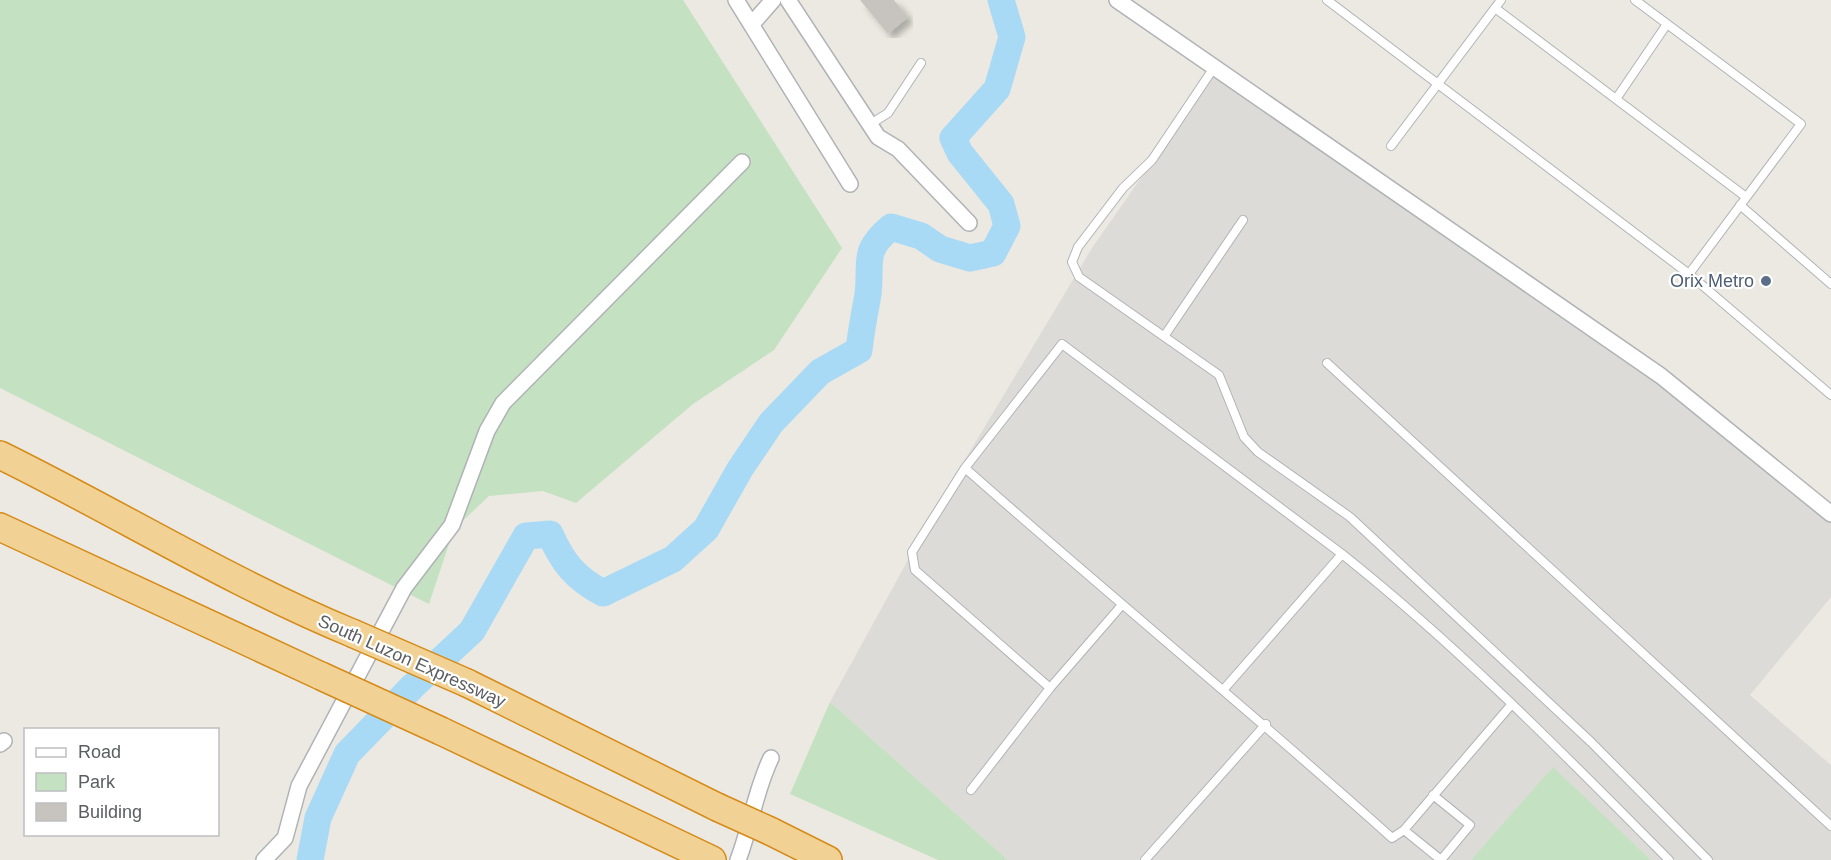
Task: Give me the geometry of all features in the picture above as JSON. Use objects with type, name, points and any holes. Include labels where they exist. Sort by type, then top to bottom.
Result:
[{"type":"highway","name":"South Luzon Expressway","points":[[0,455],[73,491],[291,608],[467,683],[828,860]]},
{"type":"highway","points":[[0,527],[441,731],[708,858]]},
{"type":"street","points":[[736,0],[850,184]]},
{"type":"street","points":[[752,24],[773,0]]},
{"type":"street","points":[[788,0],[878,137],[898,149],[969,223]]},
{"type":"street","points":[[1117,0],[1660,376],[1831,514]]},
{"type":"street","points":[[264,860],[285,838],[299,786],[404,588],[452,525],[487,431],[503,403],[742,162]]},
{"type":"street","points":[[738,860],[753,817],[759,784],[771,758]]},
{"type":"lane","points":[[1327,0],[1689,274],[1831,395]]},
{"type":"lane","points":[[1391,146],[1501,0]]},
{"type":"lane","points":[[1635,0],[1801,124],[1689,274]]},
{"type":"lane","points":[[1495,8],[1746,197]]},
{"type":"lane","points":[[1616,99],[1667,24]]},
{"type":"lane","points":[[869,125],[888,113],[921,63]]},
{"type":"lane","points":[[1215,66],[1152,160],[1123,188],[1078,247],[1072,262],[1079,277],[1219,375],[1244,437],[1258,452],[1277,468],[1350,517],[1591,742],[1708,860]]},
{"type":"lane","points":[[1740,205],[1831,284]]},
{"type":"lane","points":[[1164,335],[1243,220]]},
{"type":"lane","points":[[1050,688],[915,570],[912,552],[965,468],[1062,344],[1392,594],[1512,705],[1669,860]]},
{"type":"lane","points":[[1327,363],[1831,826]]},
{"type":"lane","points":[[965,468],[1121,606],[1266,724],[1392,838],[1404,830],[1512,705]]},
{"type":"lane","points":[[1224,689],[1342,554]]},
{"type":"lane","points":[[971,790],[1050,688],[1121,606]]},
{"type":"lane","points":[[1145,860],[1266,724]]},
{"type":"lane","points":[[1404,830],[1441,860],[1470,825],[1433,795]]},
{"type":"shaded area","points":[[1216,71],[1414,200],[1831,508],[1831,597],[1750,695],[1831,765],[1831,860],[1651,860],[1553,768],[1471,860],[1008,860],[830,702],[942,498],[1092,248]]},
{"type":"green space","points":[[0,0],[683,0],[842,248],[774,350],[693,404],[576,503],[543,491],[489,496],[454,529],[429,604],[0,388]]},
{"type":"green space","points":[[830,702],[1008,860],[938,860],[790,794]]},
{"type":"green space","points":[[1553,767],[1651,860],[1471,860]]},
{"type":"building","points":[[860,0],[894,0],[908,17],[888,34]]},
{"type":"waterway","points":[[310,860],[318,818],[347,754],[413,686],[472,631],[526,536],[550,534],[571,569],[585,582],[603,593],[673,559],[706,529],[740,469],[771,423],[820,372],[859,350],[868,294],[870,258],[875,244],[891,227],[921,236],[940,249],[970,258],[993,253],[1007,226],[1001,204],[960,153],[953,138],[997,89],[1012,37],[1001,0]]},
{"type":"place","name":"Orix Metro","points":[[1766,281]]}]
